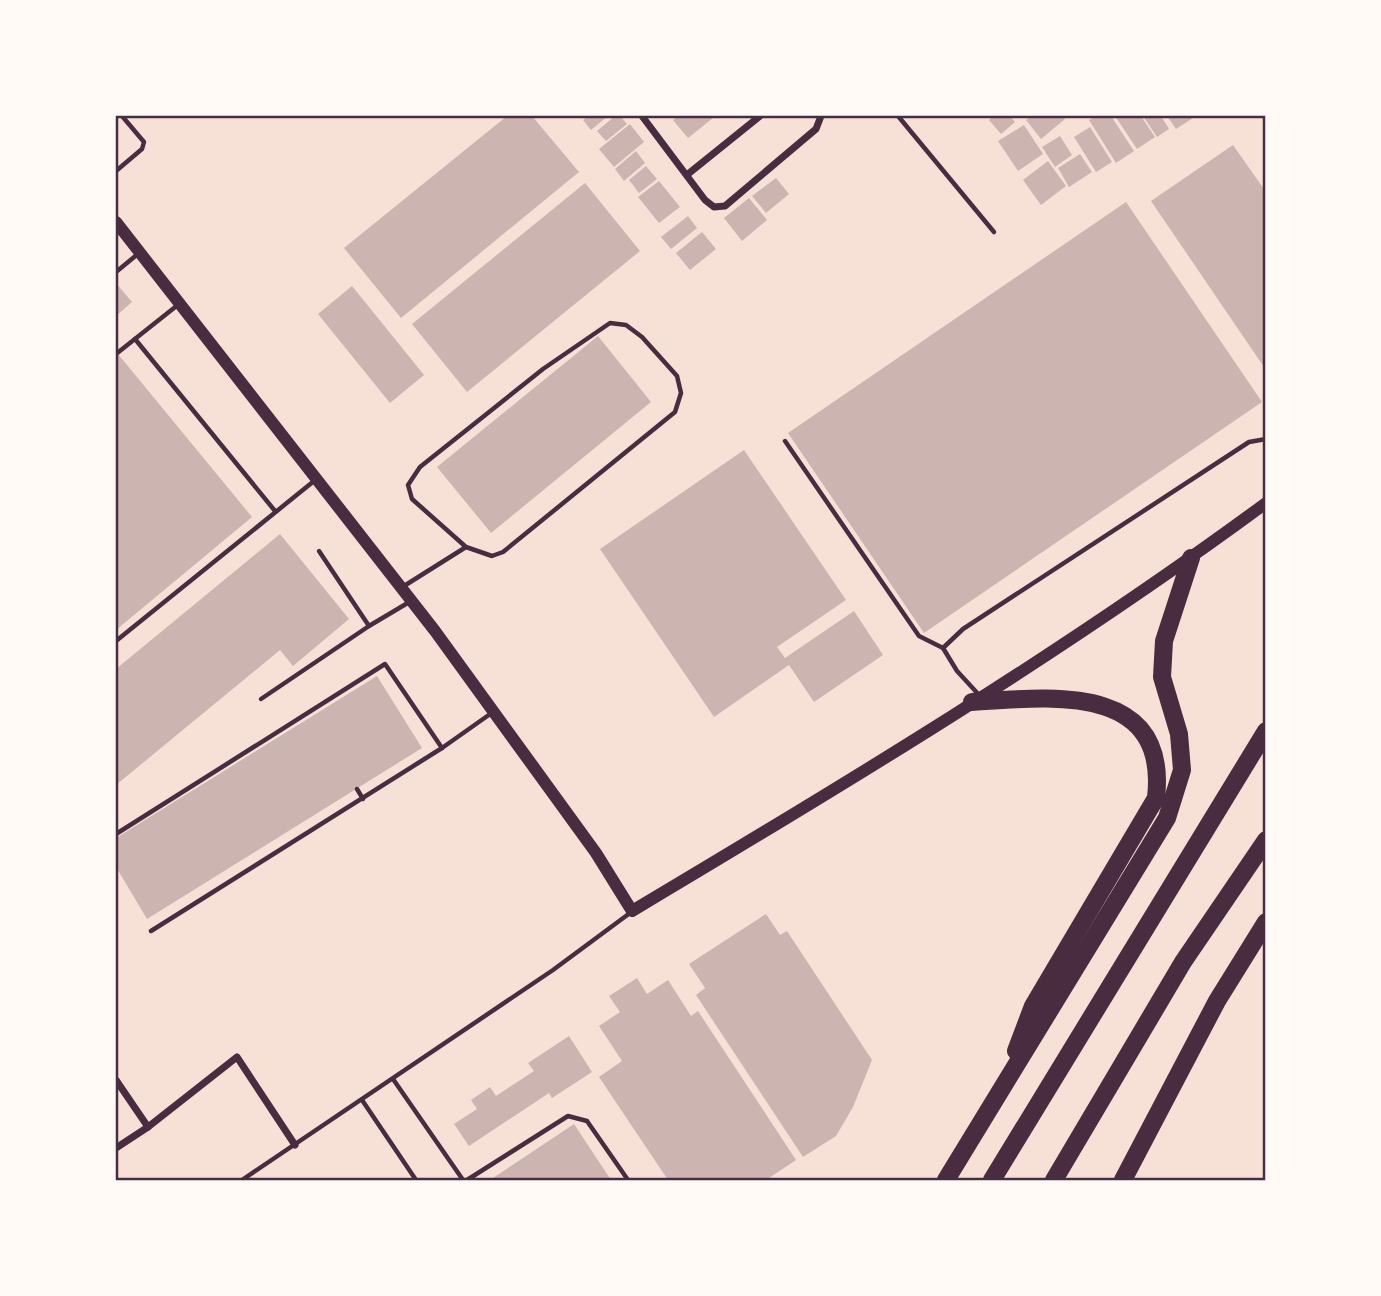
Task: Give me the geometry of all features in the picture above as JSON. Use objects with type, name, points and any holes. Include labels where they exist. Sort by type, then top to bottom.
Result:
[{"type":"highway","points":[[946,1181],[1167,818],[1176,796],[1182,770],[1179,734],[1162,677],[1164,641],[1191,558]]},
{"type":"highway","points":[[976,699],[1045,697],[1097,703],[1127,716],[1145,736],[1155,755],[1158,775],[1156,799],[1033,1006],[998,1097]]},
{"type":"highway","points":[[992,1181],[1265,731]]},
{"type":"highway","points":[[1054,1181],[1184,962],[1265,840]]},
{"type":"highway","points":[[1123,1181],[1217,1001],[1265,922]]},
{"type":"street","points":[[642,116],[705,200],[714,207],[724,206],[816,129],[821,116]]},
{"type":"street","points":[[688,174],[760,116]]},
{"type":"street","points":[[116,222],[402,587],[596,853],[632,911],[976,699],[1191,558],[1265,503]]},
{"type":"street","points":[[116,1148],[148,1127],[237,1057],[295,1145]]},
{"type":"street","points":[[116,1080],[148,1127]]},
{"type":"lane","points":[[116,171],[142,149],[144,142],[122,116]]},
{"type":"lane","points":[[898,116],[994,232]]},
{"type":"lane","points":[[116,272],[140,253]]},
{"type":"lane","points":[[116,354],[180,304]]},
{"type":"lane","points":[[611,323],[626,325],[642,337],[677,376],[681,393],[676,411],[503,552],[492,556],[466,547],[411,499],[408,485],[419,467],[543,369],[611,323]]},
{"type":"lane","points":[[135,339],[275,511]]},
{"type":"lane","points":[[943,648],[963,629],[1249,442],[1265,439]]},
{"type":"lane","points":[[785,441],[919,636],[943,648],[976,699]]},
{"type":"lane","points":[[116,640],[317,479]]},
{"type":"lane","points":[[402,587],[440,566],[466,547]]},
{"type":"lane","points":[[319,551],[369,626]]},
{"type":"lane","points":[[261,699],[369,626],[412,601]]},
{"type":"lane","points":[[116,834],[385,664],[442,748]]},
{"type":"lane","points":[[309,710],[313,716]]},
{"type":"lane","points":[[151,930],[363,799],[494,711]]},
{"type":"lane","points":[[357,789],[363,799]]},
{"type":"lane","points":[[242,1181],[553,970],[632,911]]},
{"type":"lane","points":[[393,1079],[465,1181],[568,1116],[587,1121],[628,1181]]},
{"type":"lane","points":[[362,1100],[416,1181]]},
{"type":"building","points":[[507,116],[532,116],[579,172],[401,318],[344,248]]},
{"type":"building","points":[[589,116],[608,116],[591,130],[583,120]]},
{"type":"building","points":[[615,116],[620,116],[627,124],[606,141],[597,131]]},
{"type":"building","points":[[679,116],[713,118],[688,138],[673,120]]},
{"type":"building","points":[[994,116],[1010,116],[1015,122],[1001,134],[989,120]]},
{"type":"building","points":[[1032,116],[1062,116],[1065,119],[1041,139],[1026,120]]},
{"type":"building","points":[[1097,116],[1111,116],[1134,151],[1116,163],[1089,120]]},
{"type":"building","points":[[1115,116],[1141,116],[1155,137],[1137,149]]},
{"type":"building","points":[[1143,116],[1161,116],[1169,129],[1157,137]]},
{"type":"building","points":[[1167,116],[1191,116],[1193,118],[1176,129]]},
{"type":"building","points":[[630,124],[644,142],[614,167],[599,149]]},
{"type":"building","points":[[1024,125],[1043,154],[1018,171],[998,141]]},
{"type":"building","points":[[1090,127],[1112,162],[1096,172],[1074,137]]},
{"type":"building","points":[[1060,136],[1072,155],[1055,167],[1042,147]]},
{"type":"building","points":[[1233,145],[1266,192],[1266,370],[1151,201]]},
{"type":"building","points":[[636,151],[645,163],[624,181],[615,169]]},
{"type":"building","points":[[1080,154],[1092,172],[1069,187],[1058,168]]},
{"type":"building","points":[[1048,161],[1066,186],[1041,205],[1023,180]]},
{"type":"building","points":[[646,166],[657,179],[639,193],[629,180]]},
{"type":"building","points":[[776,178],[789,194],[766,213],[752,196]]},
{"type":"building","points":[[659,181],[680,207],[659,223],[638,197]]},
{"type":"building","points":[[585,183],[640,251],[467,392],[412,324]]},
{"type":"building","points":[[749,198],[767,220],[742,241],[724,218]]},
{"type":"building","points":[[1126,202],[1262,402],[924,633],[788,433]]},
{"type":"building","points":[[688,216],[697,228],[671,249],[661,237]]},
{"type":"building","points":[[702,232],[716,249],[690,270],[676,253]]},
{"type":"building","points":[[116,283],[132,302],[116,316]]},
{"type":"building","points":[[352,286],[424,375],[390,403],[318,314]]},
{"type":"building","points":[[598,336],[651,402],[491,533],[437,467]]},
{"type":"building","points":[[118,354],[252,517],[116,630],[116,355]]},
{"type":"building","points":[[744,450],[846,600],[777,647],[785,658],[854,611],[883,655],[814,702],[789,665],[714,717],[600,549]]},
{"type":"building","points":[[280,534],[349,619],[293,666],[280,650],[116,785],[116,669]]},
{"type":"building","points":[[377,676],[422,748],[147,919],[116,867],[116,838]]},
{"type":"building","points":[[766,914],[780,935],[787,931],[872,1060],[853,1107],[836,1136],[803,1157],[696,995],[705,988],[689,964]]},
{"type":"building","points":[[637,978],[647,994],[668,980],[691,1016],[698,1011],[796,1160],[766,1180],[668,1180],[599,1077],[622,1061],[599,1026],[620,1012],[609,996]]},
{"type":"building","points":[[569,1036],[592,1072],[552,1098],[549,1093],[469,1146],[454,1124],[477,1109],[471,1100],[490,1087],[496,1096],[534,1071],[528,1063]]},
{"type":"building","points":[[574,1124],[611,1180],[493,1178]]}]
